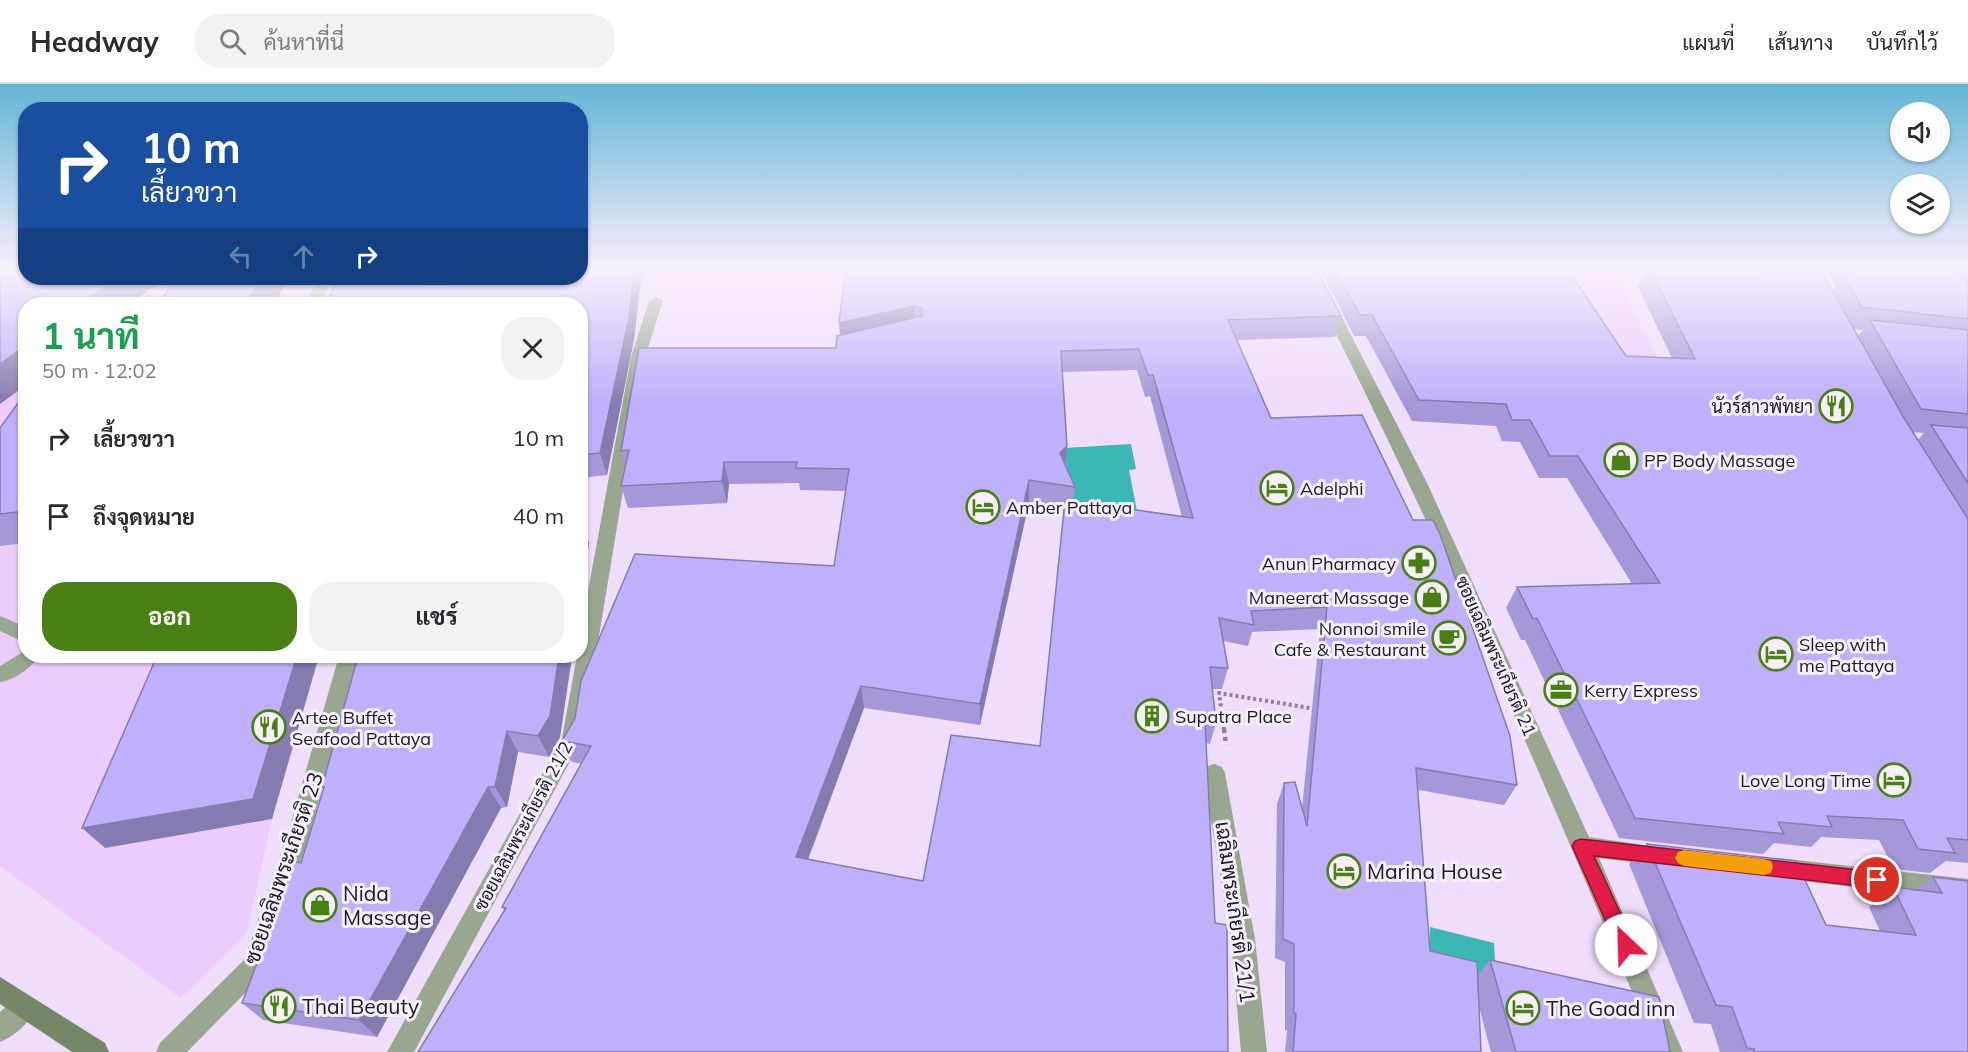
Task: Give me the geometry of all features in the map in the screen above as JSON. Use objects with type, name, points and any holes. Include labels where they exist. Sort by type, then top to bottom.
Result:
[{"type":"main road","points":[[0,989],[24,1007],[96,1052]]},
{"type":"street","name":"ซอยเฉลิมพระเกียรติ 21/2","points":[[588,653],[653,312]]},
{"type":"street","name":"ซอยเฉลิมพระเกียรติ 21","points":[[1332,312],[1414,473],[1661,1026],[1670,1052]]},
{"type":"street","points":[[0,623],[18,632]]},
{"type":"street","points":[[2,675],[19,663]]},
{"type":"street","name":"ซอยเฉลิมพระเกียรติ 23","points":[[169,1052],[254,967],[298,836],[347,663]]},
{"type":"street","name":"ซอยเฉลิมพระเกียรติ 21/2","points":[[400,1052],[572,739],[586,663]]},
{"type":"street","name":"เฉลิมพระเกียรติ 21/1","points":[[1214,773],[1243,939],[1254,1052]]},
{"type":"street","points":[[1581,846],[1687,858]]},
{"type":"street","points":[[1757,866],[1968,890]]},
{"type":"street","points":[[0,1018],[24,1007]]},
{"type":"street","points":[[0,1029],[24,1007]]},
{"type":"path","points":[[1214,773],[1227,752],[1219,693],[1324,710]]},
{"type":"shaded area","points":[[0,312],[18,312],[18,663],[317,663],[272,819],[247,932],[181,998],[0,866]]},
{"type":"shaded area","points":[[1462,312],[1635,312],[1662,366],[1506,367]]},
{"type":"shaded area","points":[[1131,444],[1136,469],[1129,470],[1137,511],[1090,509],[1069,500],[1065,448]]},
{"type":"shaded area","points":[[1430,927],[1494,943],[1496,979],[1430,963]]},
{"type":"building","points":[[0,312],[18,312],[18,351],[0,364]]},
{"type":"building","points":[[588,312],[630,312],[629,318],[600,453],[588,454]]},
{"type":"building","points":[[840,312],[887,312],[839,323]]},
{"type":"building","points":[[922,312],[1339,312],[1341,316],[1228,320],[1271,418],[1362,415],[1413,520],[1433,520],[1440,534],[1510,736],[1517,785],[1416,768],[1430,951],[1477,962],[1481,1052],[1293,1052],[1296,1014],[1294,1013],[1294,944],[1283,939],[1284,783],[1295,782],[1307,826],[1327,607],[1251,611],[1254,625],[1219,618],[1228,668],[1210,667],[1216,723],[1205,722],[1215,923],[1227,925],[1228,1052],[418,1052],[506,908],[502,907],[591,746],[562,741],[575,718],[581,681],[635,554],[834,566],[849,469],[796,468],[797,462],[724,462],[722,481],[621,486],[629,450],[621,451],[639,348],[836,348],[837,336],[922,316]],"holes":[[[1139,349],[1148,375],[1153,375],[1193,518],[1065,500],[1040,746],[951,735],[923,881],[796,857],[861,686],[980,704],[1029,480],[1075,487],[1060,453],[1067,446],[1061,351]]]},
{"type":"building","points":[[1358,312],[1596,312],[1626,356],[1695,359],[1672,312],[1844,312],[1904,418],[1968,519],[1968,840],[1947,838],[1955,853],[1918,849],[1903,820],[1827,816],[1832,827],[1778,822],[1784,834],[1635,818],[1537,618],[1533,619],[1517,587],[1660,583],[1578,456],[1550,456],[1530,420],[1512,420],[1506,404],[1419,400],[1372,315],[1360,315]]},
{"type":"building","points":[[1908,312],[1968,312],[1968,319]]},
{"type":"building","points":[[1870,320],[1968,330],[1968,414],[1921,409]]},
{"type":"building","points":[[18,403],[18,512],[0,514],[0,428]]},
{"type":"building","points":[[1931,425],[1968,428],[1968,483]]},
{"type":"building","points":[[154,663],[295,663],[253,799],[82,828]]},
{"type":"building","points":[[356,663],[558,663],[550,716],[538,736],[507,731],[495,787],[488,787],[359,1020],[242,1003],[295,862],[301,863],[324,787],[322,787]]},
{"type":"building","points":[[1647,844],[1796,861],[1826,925],[1916,935],[1893,887],[1942,893],[1933,877],[1968,881],[1968,1052],[1755,1052],[1754,1049],[1747,1048],[1732,1007],[1716,1005]]},
{"type":"building","points":[[1490,960],[1659,997],[1670,1052],[1516,1052]]},
{"type":"slow traffic","points":[[1684,858],[1764,867]]},
{"type":"place","name":"นัวร์สาวพัทยา","points":[[1836,406]]},
{"type":"place","name":"PP Body Massage","points":[[1621,460]]},
{"type":"place","name":"Adelphi","points":[[1277,488]]},
{"type":"place","name":"Amber Pattaya","points":[[983,507]]},
{"type":"place","name":"Anun Pharmacy","points":[[1419,563]]},
{"type":"place","name":"Maneerat Massage","points":[[1432,597]]},
{"type":"place","name":"Nonnoi smile Cafe & Restaurant","points":[[1449,638]]},
{"type":"place","name":"Sleep with me Pattaya","points":[[1776,654]]},
{"type":"place","name":"Kerry Express","points":[[1561,690]]},
{"type":"place","name":"Supatra Place","points":[[1152,716]]},
{"type":"place","name":"Artee Buffet Seafood Pattaya","points":[[269,727]]},
{"type":"place","name":"Love Long Time","points":[[1894,780]]},
{"type":"place","name":"Marina House","points":[[1344,871]]},
{"type":"place","name":"Nida Massage","points":[[320,905]]},
{"type":"place","name":"Thai Beauty","points":[[279,1006]]},
{"type":"place","name":"The Goad inn","points":[[1523,1008]]},
{"type":"route","points":[[1626,945],[1581,846],[1877,880]]}]
